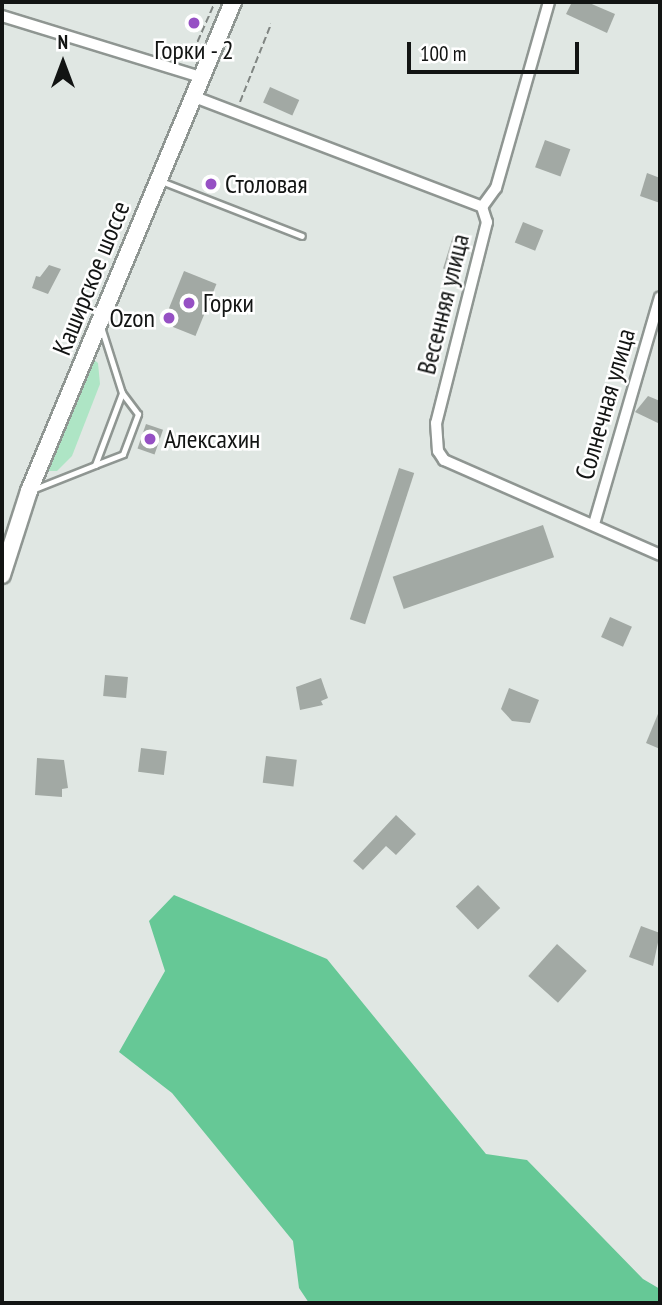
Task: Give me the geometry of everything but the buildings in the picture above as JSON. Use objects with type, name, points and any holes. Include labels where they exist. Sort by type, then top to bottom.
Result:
[{"type":"main road","name":"Каширское шоссе","points":[[2,575],[29,491],[192,96],[192,74],[233,2]]},
{"type":"street","name":"Весенняя улица","points":[[549,2],[496,188],[482,207],[488,222],[434,438],[443,460],[594,524]]},
{"type":"street","points":[[2,16],[192,74]]},
{"type":"street","points":[[192,96],[482,207]]},
{"type":"street","name":"Солнечная улица","points":[[594,524],[660,297]]},
{"type":"street","points":[[594,524],[660,555]]},
{"type":"lane","points":[[158,179],[302,236]]},
{"type":"lane","points":[[29,491],[123,454],[138,414],[122,393],[99,322]]},
{"type":"lane","points":[[95,465],[122,393]]},
{"type":"path","points":[[192,74],[215,2]]},
{"type":"path","points":[[236,113],[271,24]]},
{"type":"green space","points":[[93,359],[98,363],[100,384],[72,456],[57,471],[47,471]]},
{"type":"green space","points":[[174,895],[327,959],[486,1154],[527,1160],[643,1279],[660,1289],[660,1303],[309,1303],[299,1288],[293,1241],[172,1093],[119,1052],[165,971],[149,921]]},
{"type":"place","name":"Горки - 2","points":[[194,23]]},
{"type":"place","name":"Столовая","points":[[211,184]]},
{"type":"place","name":"Горки","points":[[189,303]]},
{"type":"place","name":"Ozon","points":[[169,318]]},
{"type":"place","name":"Алексахин","points":[[150,439]]}]
